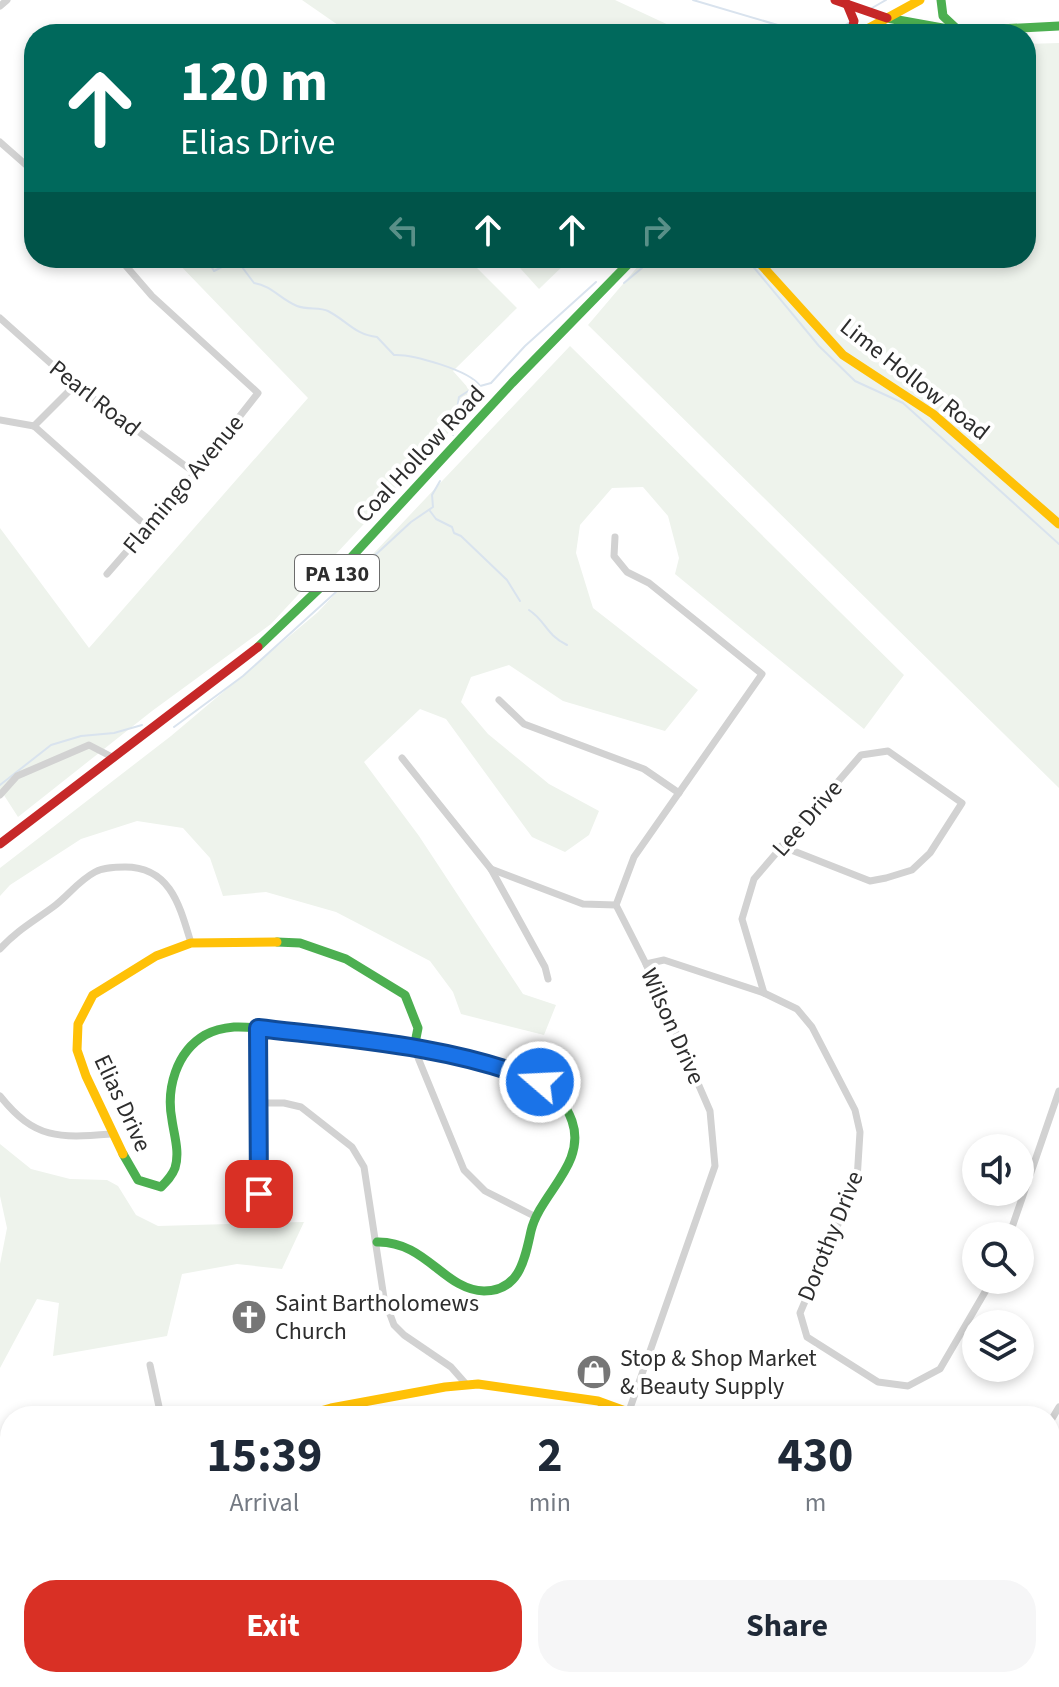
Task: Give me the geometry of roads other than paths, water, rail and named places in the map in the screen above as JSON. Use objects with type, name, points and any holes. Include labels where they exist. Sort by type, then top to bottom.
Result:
[{"type":"street","points":[[0,6],[7,0]]},
{"type":"street","points":[[835,0],[887,18],[920,24]]},
{"type":"street","points":[[867,24],[887,18],[920,0]]},
{"type":"street","points":[[941,0],[943,16],[952,24]]},
{"type":"street","points":[[847,4],[853,24]]},
{"type":"street","points":[[1036,27],[1059,26]]},
{"type":"street","points":[[0,142],[24,163]]},
{"type":"street","name":"Flamingo Avenue","points":[[107,574],[195,473],[258,393],[152,296],[128,268]]},
{"type":"street","name":"Coal Hollow Road","points":[[0,844],[240,662],[300,609],[624,268]]},
{"type":"street","name":"Lime Hollow Road","points":[[764,268],[843,355],[933,414],[1059,524]]},
{"type":"street","name":"Pearl Road","points":[[0,318],[75,385],[195,473]]},
{"type":"street","points":[[34,426],[75,385]]},
{"type":"street","points":[[0,420],[34,426],[146,526]]},
{"type":"street","points":[[491,869],[583,904],[616,905],[634,857],[762,674],[649,583],[627,572],[614,556],[615,537]]},
{"type":"street","points":[[499,700],[524,724],[644,769],[679,793]]},
{"type":"street","points":[[0,795],[17,776],[89,745],[114,758]]},
{"type":"street","name":"Lee Drive","points":[[764,993],[742,919],[754,879],[781,846],[861,755],[888,751],[962,803],[930,853],[912,870],[886,878],[870,881],[781,846]]},
{"type":"street","points":[[402,758],[491,869],[545,967],[548,979]]},
{"type":"street","points":[[0,949],[16,932],[54,906],[79,882],[98,870],[116,867],[140,867],[160,877],[178,901],[191,943]]},
{"type":"street","name":"Wilson Drive","points":[[616,905],[646,964],[710,1111],[715,1166],[637,1406]]},
{"type":"street","name":"Elias Drive","points":[[191,943],[300,943],[346,959],[405,995],[418,1028],[414,1048],[258,1028],[213,1031],[196,1041],[175,1073],[169,1095],[177,1167],[171,1180],[161,1187],[138,1180],[112,1134],[77,1050],[78,1024],[93,995],[156,956],[191,943]]},
{"type":"street","name":"Dorothy Drive","points":[[646,964],[664,960],[764,993],[797,1009],[812,1027],[855,1110],[860,1132],[857,1180],[800,1313],[807,1337],[878,1382],[908,1386],[940,1369],[984,1294]]},
{"type":"street","points":[[258,1028],[259,1194]]},
{"type":"street","points":[[414,1048],[464,1170],[485,1191],[536,1217]]},
{"type":"street","points":[[377,1242],[391,1239],[403,1242],[451,1278],[480,1291],[503,1288],[520,1273],[536,1217],[572,1159],[575,1133],[571,1118],[560,1099],[540,1082],[519,1073],[414,1048]]},
{"type":"street","points":[[1014,1222],[1059,1091]]},
{"type":"street","points":[[0,1096],[31,1127],[47,1133],[73,1136],[112,1134]]},
{"type":"street","points":[[260,1103],[301,1107],[352,1147],[364,1167],[377,1242],[377,1263],[384,1298],[394,1325],[451,1367],[466,1384]]},
{"type":"street","points":[[0,1111],[8,1105]]},
{"type":"street","points":[[150,1365],[159,1406]]},
{"type":"street","points":[[342,1406],[466,1384],[585,1399],[608,1406]]},
{"type":"waterway","points":[[693,0],[774,24]]},
{"type":"waterway","points":[[872,8],[886,0]]},
{"type":"waterway","points":[[212,268],[214,271],[220,268]]},
{"type":"waterway","points":[[243,268],[254,283],[301,307],[328,311],[357,330],[377,337],[394,355],[426,360],[453,369],[480,386]]},
{"type":"waterway","points":[[624,283],[642,268]]},
{"type":"waterway","points":[[754,268],[819,346],[855,381],[903,403],[1059,544]]},
{"type":"waterway","points":[[453,435],[459,397],[473,388],[491,383],[525,346],[596,282]]},
{"type":"waterway","points":[[346,582],[411,522],[433,507],[432,495],[440,481]]},
{"type":"waterway","points":[[430,511],[436,519],[452,527],[454,533],[507,580],[520,601]]},
{"type":"waterway","points":[[174,727],[243,676],[336,592]]},
{"type":"waterway","points":[[529,610],[567,645]]},
{"type":"waterway","points":[[0,785],[51,745],[142,725]]},
{"type":"place","name":"Saint Bartholomews Church","points":[[249,1317]]},
{"type":"place","name":"Stop & Shop Market & Beauty Supply","points":[[594,1372]]}]
